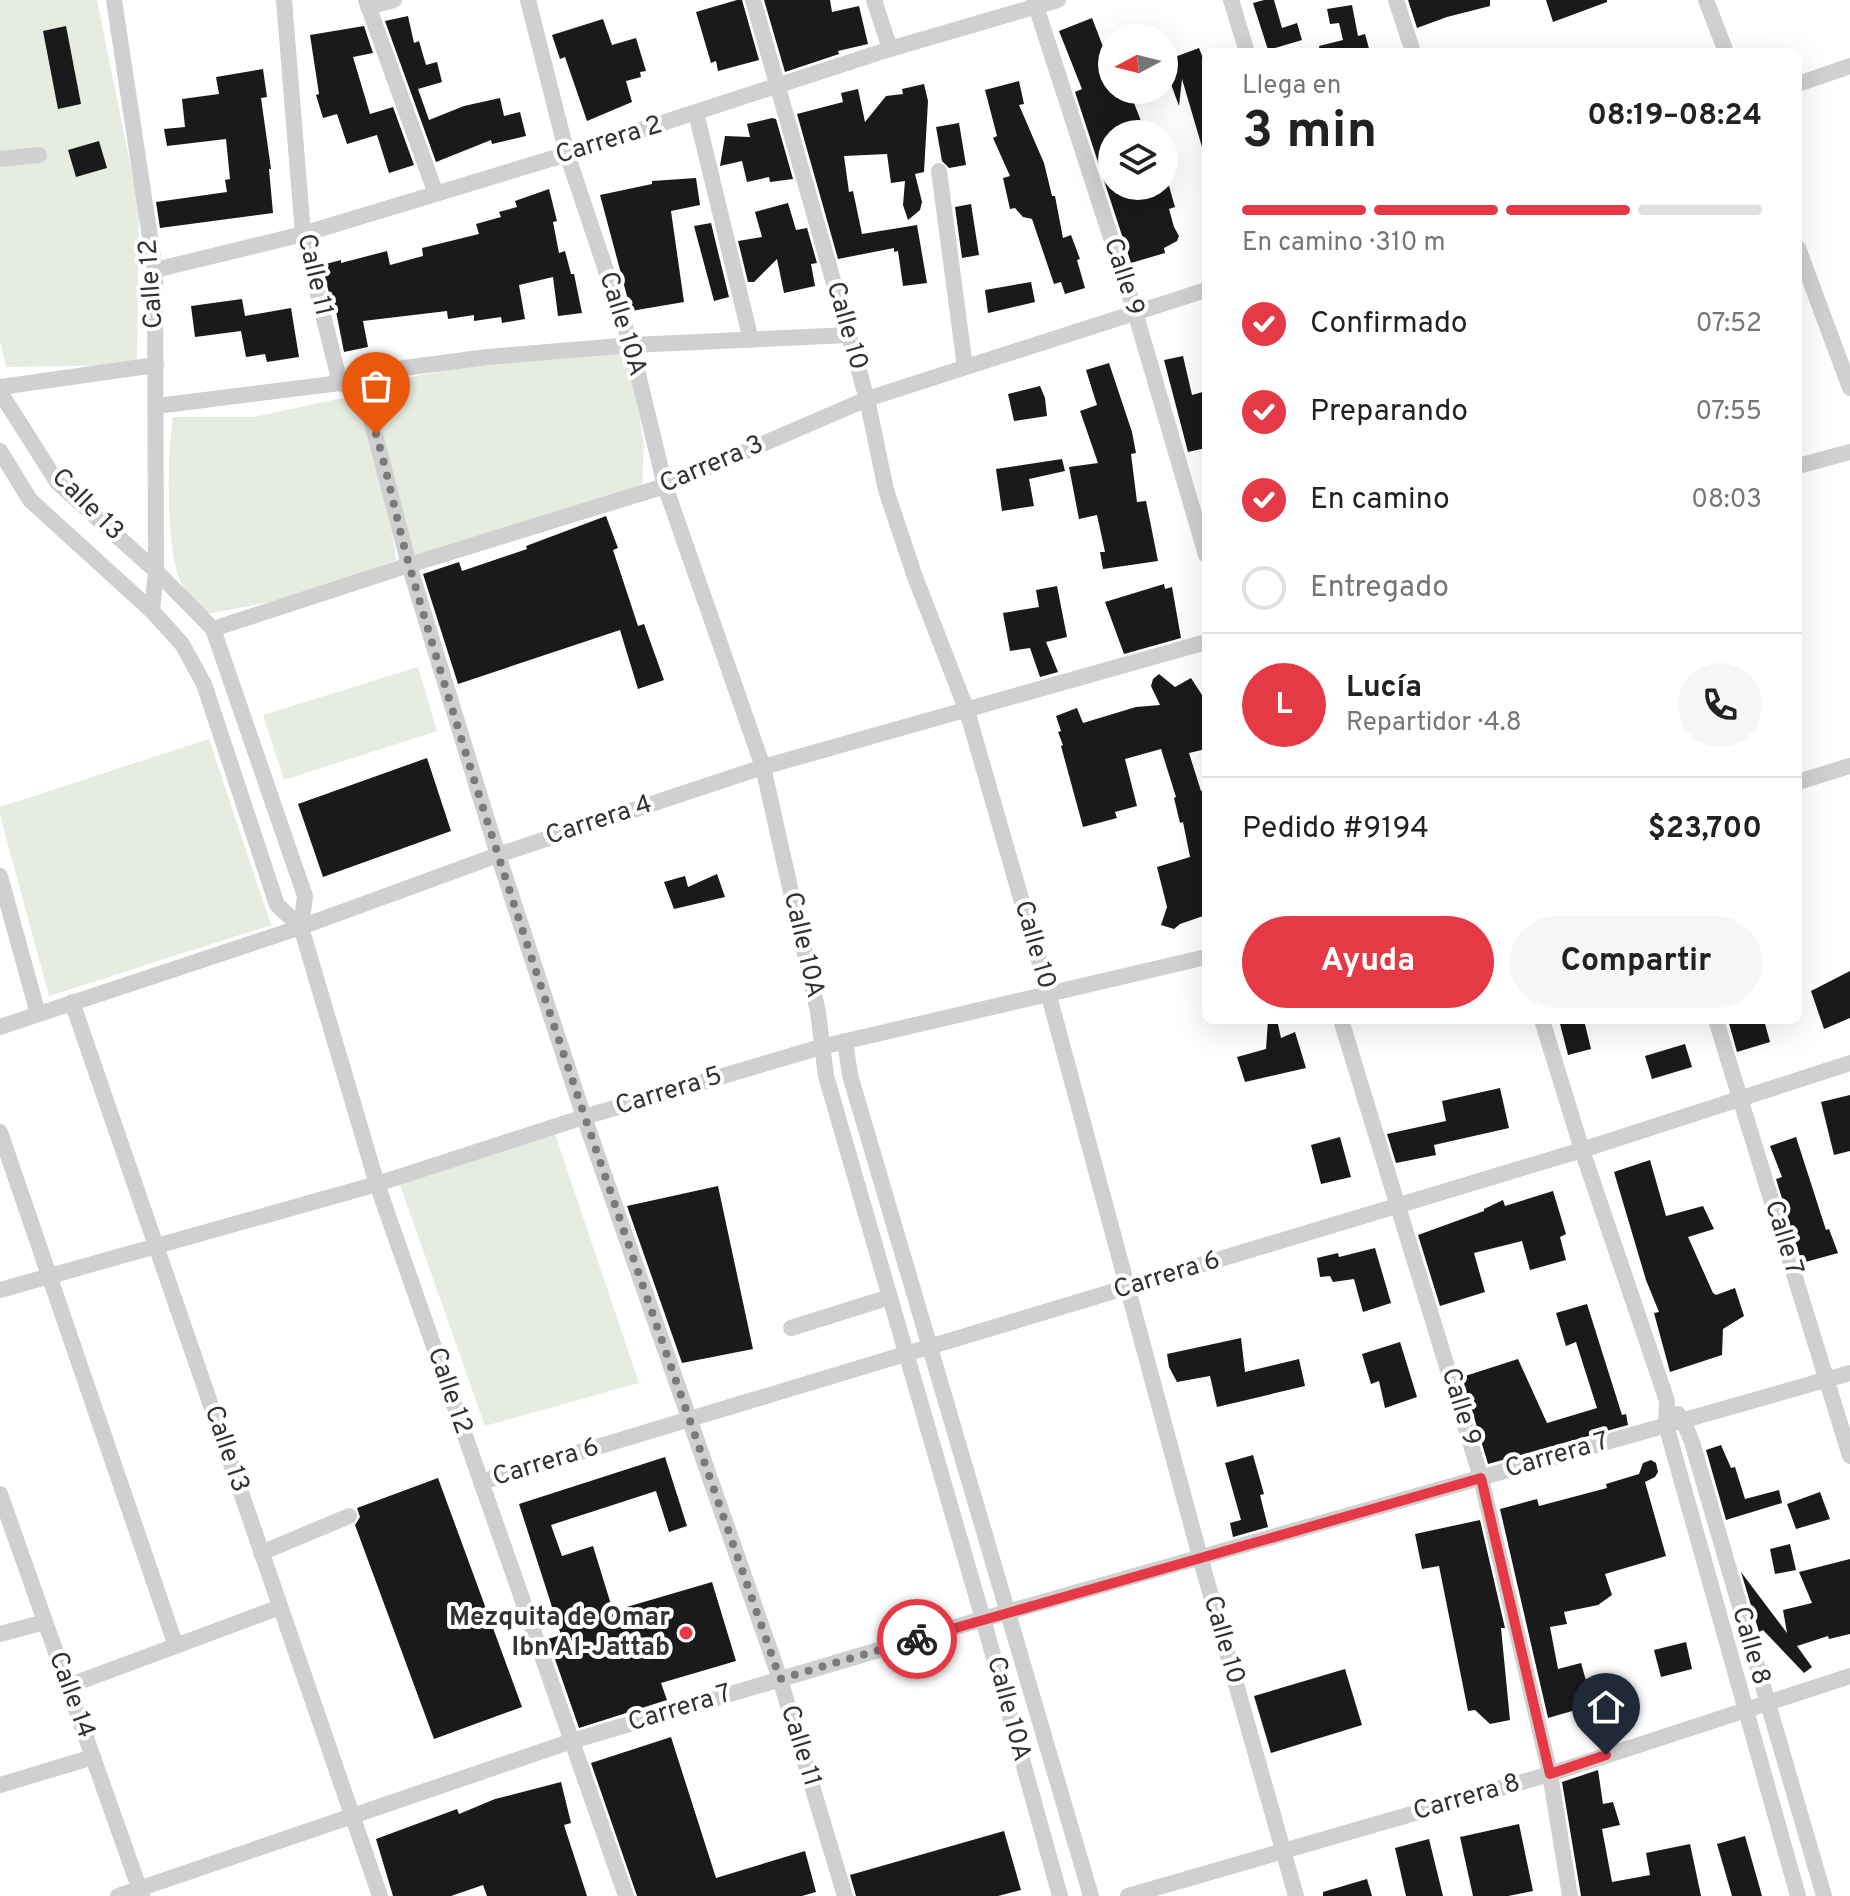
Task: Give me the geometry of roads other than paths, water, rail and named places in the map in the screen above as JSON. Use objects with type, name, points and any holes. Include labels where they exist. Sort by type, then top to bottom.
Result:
[{"type":"street","name":"Calle 12","points":[[114,0],[155,270],[156,571],[152,611],[182,644],[204,684],[277,905],[301,927]]},
{"type":"street","name":"Calle 11","points":[[284,0],[303,234],[340,383],[364,392],[409,565],[498,855],[584,1117],[780,1679],[845,1896]]},
{"type":"street","points":[[394,0],[367,4],[436,194]]},
{"type":"street","name":"Calle 10A","points":[[528,0],[567,154],[631,345],[665,486],[763,767],[818,1012],[826,1076],[1060,1896]]},
{"type":"street","name":"Calle 10","points":[[753,0],[867,399],[886,490],[915,577],[967,711],[1049,996],[1200,1557],[1296,1896]]},
{"type":"street","points":[[874,0],[890,49]]},
{"type":"street","name":"Carrera 2","points":[[155,270],[303,234],[567,154],[1035,3],[1058,0]]},
{"type":"street","points":[[1231,0],[1246,48]]},
{"type":"street","points":[[1396,0],[1412,48]]},
{"type":"street","points":[[1706,0],[1724,48]]},
{"type":"street","name":"Calle 9","points":[[1035,3],[1135,312],[1202,541]]},
{"type":"street","points":[[1802,83],[1850,66]]},
{"type":"street","points":[[696,113],[751,340]]},
{"type":"street","points":[[0,159],[39,155]]},
{"type":"street","points":[[939,171],[965,367]]},
{"type":"street","points":[[1802,259],[1850,388]]},
{"type":"street","name":"Carrera 3","points":[[213,629],[665,486],[867,399],[1202,291]]},
{"type":"street","points":[[157,406],[340,383],[404,368],[487,357],[631,345],[849,335]]},
{"type":"street","points":[[0,390],[156,365]]},
{"type":"street","name":"Calle 13","points":[[0,390],[57,482],[156,571]]},
{"type":"street","name":"Calle 13","points":[[0,451],[30,500],[152,611]]},
{"type":"street","points":[[1802,465],[1850,452]]},
{"type":"street","name":"Calle 12","points":[[156,571],[213,629],[305,896],[301,927],[377,1184],[626,1896]]},
{"type":"street","name":"Carrera 4","points":[[0,1027],[301,927],[498,855],[763,767],[1202,643]]},
{"type":"street","points":[[1802,781],[1850,766]]},
{"type":"street","points":[[0,876],[38,1014]]},
{"type":"street","name":"Carrera 5","points":[[0,1290],[377,1184],[584,1117],[821,1047],[1202,958]]},
{"type":"street","name":"Calle 13","points":[[72,1002],[380,1896]]},
{"type":"street","name":"Calle 9","points":[[1342,1024],[1481,1478],[1550,1774],[1570,1896]]},
{"type":"street","name":"Calle 8","points":[[1543,1024],[1582,1150],[1667,1401],[1666,1425],[1798,1896]]},
{"type":"street","name":"Calle 7","points":[[1717,1024],[1850,1456]]},
{"type":"street","name":"Calle 10A","points":[[845,1041],[850,1075],[928,1349],[1091,1896]]},
{"type":"street","name":"Carrera 6","points":[[481,1482],[1582,1150],[1850,1063]]},
{"type":"street","points":[[0,1132],[176,1646]]},
{"type":"street","points":[[791,1328],[890,1297]]},
{"type":"street","name":"Carrera 7","points":[[118,1896],[141,1892],[572,1741],[1006,1612],[1850,1373]]},
{"type":"street","name":"Calle 8","points":[[1667,1401],[1683,1420],[1824,1896]]},
{"type":"street","name":"Calle 14","points":[[0,1494],[141,1892]]},
{"type":"street","points":[[261,1553],[349,1516]]},
{"type":"street","points":[[68,1686],[280,1607]]},
{"type":"street","points":[[0,1634],[45,1622]]},
{"type":"street","name":"Carrera 8","points":[[1128,1896],[1550,1774],[1850,1676]]},
{"type":"street","points":[[0,1785],[93,1757]]},
{"type":"place","name":"Mezquita de Omar Ibn Al-Jattab","points":[[686,1633]]}]
